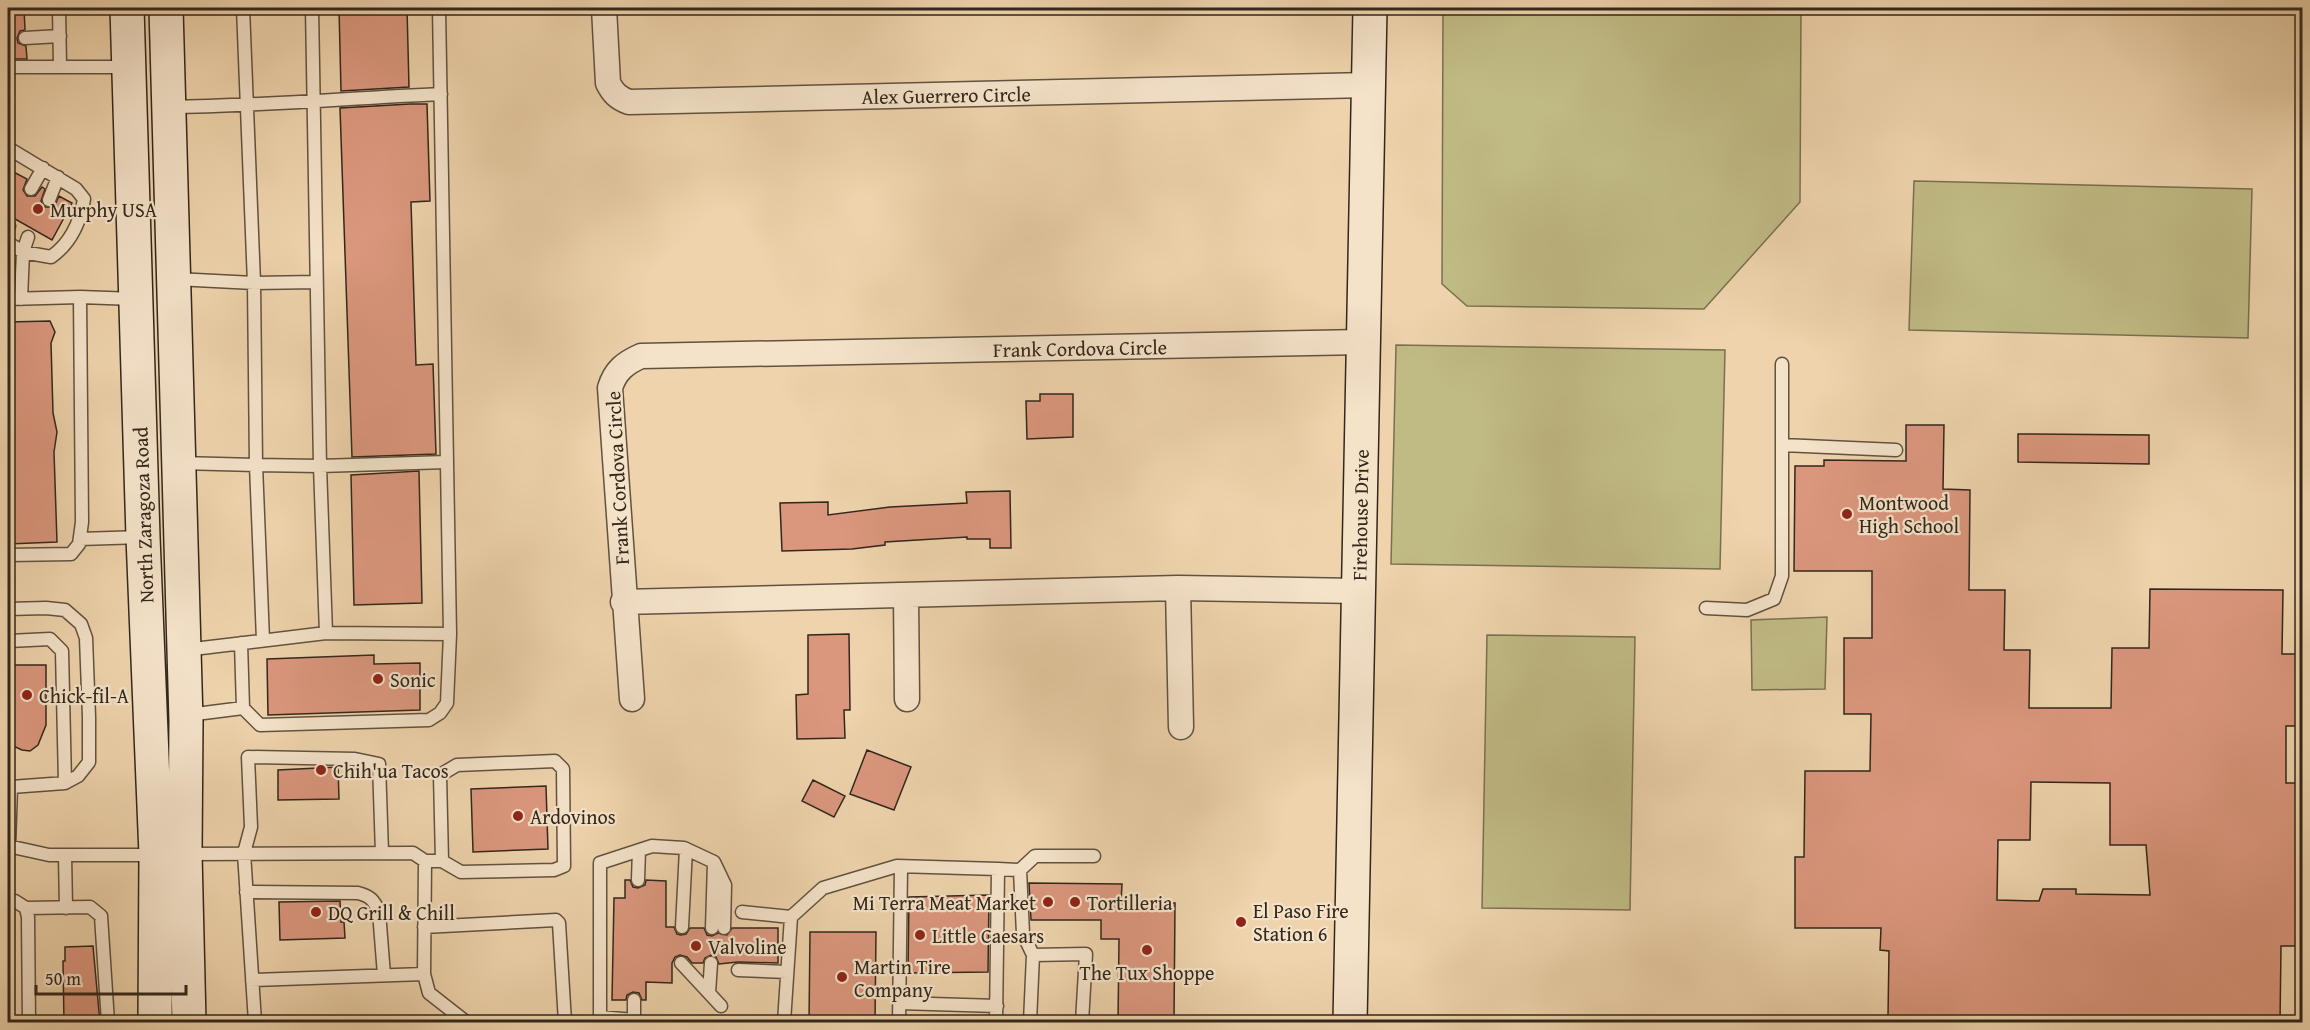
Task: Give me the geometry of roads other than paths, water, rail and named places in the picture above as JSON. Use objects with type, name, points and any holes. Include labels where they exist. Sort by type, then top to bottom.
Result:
[{"type":"main road","name":"North Zaragoza Road","points":[[127,8],[143,537],[171,855],[189,1023]]},
{"type":"main road","name":"North Zaragoza Road","points":[[155,1023],[186,715],[166,8]]},
{"type":"main road","name":"Firehouse Drive","points":[[1350,1023],[1370,8]]},
{"type":"main road","points":[[132,180],[152,226],[156,261],[175,279]]},
{"type":"main road","points":[[136,299],[151,307],[157,314],[164,399],[178,422]]},
{"type":"street","name":"Alex Guerrero Circle","points":[[604,8],[608,83],[612,92],[629,102],[1368,85]]},
{"type":"street","name":"Frank Cordova Circle","points":[[632,699],[623,602],[610,388],[618,370],[627,362],[641,356],[1363,342]]},
{"type":"street","points":[[1178,588],[1181,728]]},
{"type":"street","points":[[623,602],[1178,588],[1358,591]]},
{"type":"street","points":[[906,595],[907,699]]},
{"type":"lane","points":[[60,8],[60,67]]},
{"type":"lane","points":[[243,8],[254,283],[256,465],[263,640]]},
{"type":"lane","points":[[312,8],[320,466],[326,633]]},
{"type":"lane","points":[[241,643],[243,708],[260,725],[429,720],[440,713],[447,703],[450,634],[439,8]]},
{"type":"lane","points":[[25,38],[60,36]]},
{"type":"lane","points":[[8,67],[129,67]]},
{"type":"lane","points":[[169,107],[247,106],[313,100],[441,94]]},
{"type":"lane","points":[[8,148],[76,189],[84,200],[81,220],[64,248],[51,257],[23,252],[8,243]]},
{"type":"lane","points":[[31,189],[43,168]]},
{"type":"lane","points":[[49,200],[58,177]]},
{"type":"lane","points":[[21,299],[23,252],[28,237]]},
{"type":"lane","points":[[175,279],[254,283],[316,282]]},
{"type":"lane","points":[[8,555],[71,554],[79,544],[82,522],[80,297]]},
{"type":"lane","points":[[8,299],[80,297],[136,299]]},
{"type":"lane","points":[[1706,608],[1747,610],[1774,599],[1782,576],[1782,364]]},
{"type":"lane","points":[[1782,446],[1896,450]]},
{"type":"lane","points":[[178,463],[320,466],[447,462]]},
{"type":"lane","points":[[80,539],[143,537]]},
{"type":"lane","points":[[8,609],[65,610],[81,624],[86,638],[89,762],[78,776],[65,783],[9,786],[8,846],[49,855],[413,853],[425,861],[442,861],[461,872],[554,870],[564,866],[563,769],[555,761],[457,765],[440,775],[442,861]]},
{"type":"lane","points":[[184,650],[326,633],[450,634]]},
{"type":"lane","points":[[8,643],[9,640],[50,639],[62,651],[65,783]]},
{"type":"lane","points":[[186,715],[243,708]]},
{"type":"lane","points":[[255,1023],[244,853],[251,827],[249,757],[355,759],[379,764],[382,853]]},
{"type":"lane","points":[[634,1000],[635,1022],[600,1020],[600,863],[652,846],[686,849],[714,862],[725,885],[718,928]]},
{"type":"lane","points":[[682,927],[686,849]]},
{"type":"lane","points":[[638,880],[639,850]]},
{"type":"lane","points":[[65,855],[66,908]]},
{"type":"lane","points":[[784,1023],[791,917],[823,888],[901,867],[1020,870],[1035,856],[1094,856]]},
{"type":"lane","points":[[425,861],[424,974],[429,993],[466,1023]]},
{"type":"lane","points":[[899,1023],[901,867]]},
{"type":"lane","points":[[996,1023],[998,868]]},
{"type":"lane","points":[[1020,870],[1023,934],[1033,955],[1030,1023]]},
{"type":"lane","points":[[246,892],[358,893],[369,896],[375,902],[379,912],[384,975]]},
{"type":"lane","points":[[8,901],[15,901],[26,908],[90,907],[101,916],[108,1023]]},
{"type":"lane","points":[[26,908],[29,1023]]},
{"type":"lane","points":[[742,912],[791,917]]},
{"type":"lane","points":[[424,927],[556,920],[559,924],[565,1023]]},
{"type":"lane","points":[[1033,955],[1086,954],[1082,1023]]},
{"type":"lane","points":[[681,963],[721,1006]]},
{"type":"lane","points":[[709,993],[711,963]]},
{"type":"lane","points":[[738,970],[787,972]]},
{"type":"lane","points":[[252,980],[424,974]]},
{"type":"lane","points":[[899,1003],[997,1006]]},
{"type":"place","name":"Murphy USA","points":[[38,209]]},
{"type":"place","name":"Montwood High School","points":[[1847,514]]},
{"type":"place","name":"Sonic","points":[[378,679]]},
{"type":"place","name":"Chick-fil-A","points":[[27,695]]},
{"type":"place","name":"Chih'ua Tacos","points":[[321,770]]},
{"type":"place","name":"Ardovinos","points":[[518,816]]},
{"type":"place","name":"Mi Terra Meat Market","points":[[1048,902]]},
{"type":"place","name":"Tortilleria","points":[[1075,902]]},
{"type":"place","name":"DQ Grill & Chill","points":[[316,912]]},
{"type":"place","name":"El Paso Fire Station 6","points":[[1241,922]]},
{"type":"place","name":"Little Caesars","points":[[920,935]]},
{"type":"place","name":"Valvoline","points":[[696,946]]},
{"type":"place","name":"The Tux Shoppe","points":[[1147,950]]},
{"type":"place","name":"Martin Tire Company","points":[[842,977]]}]
